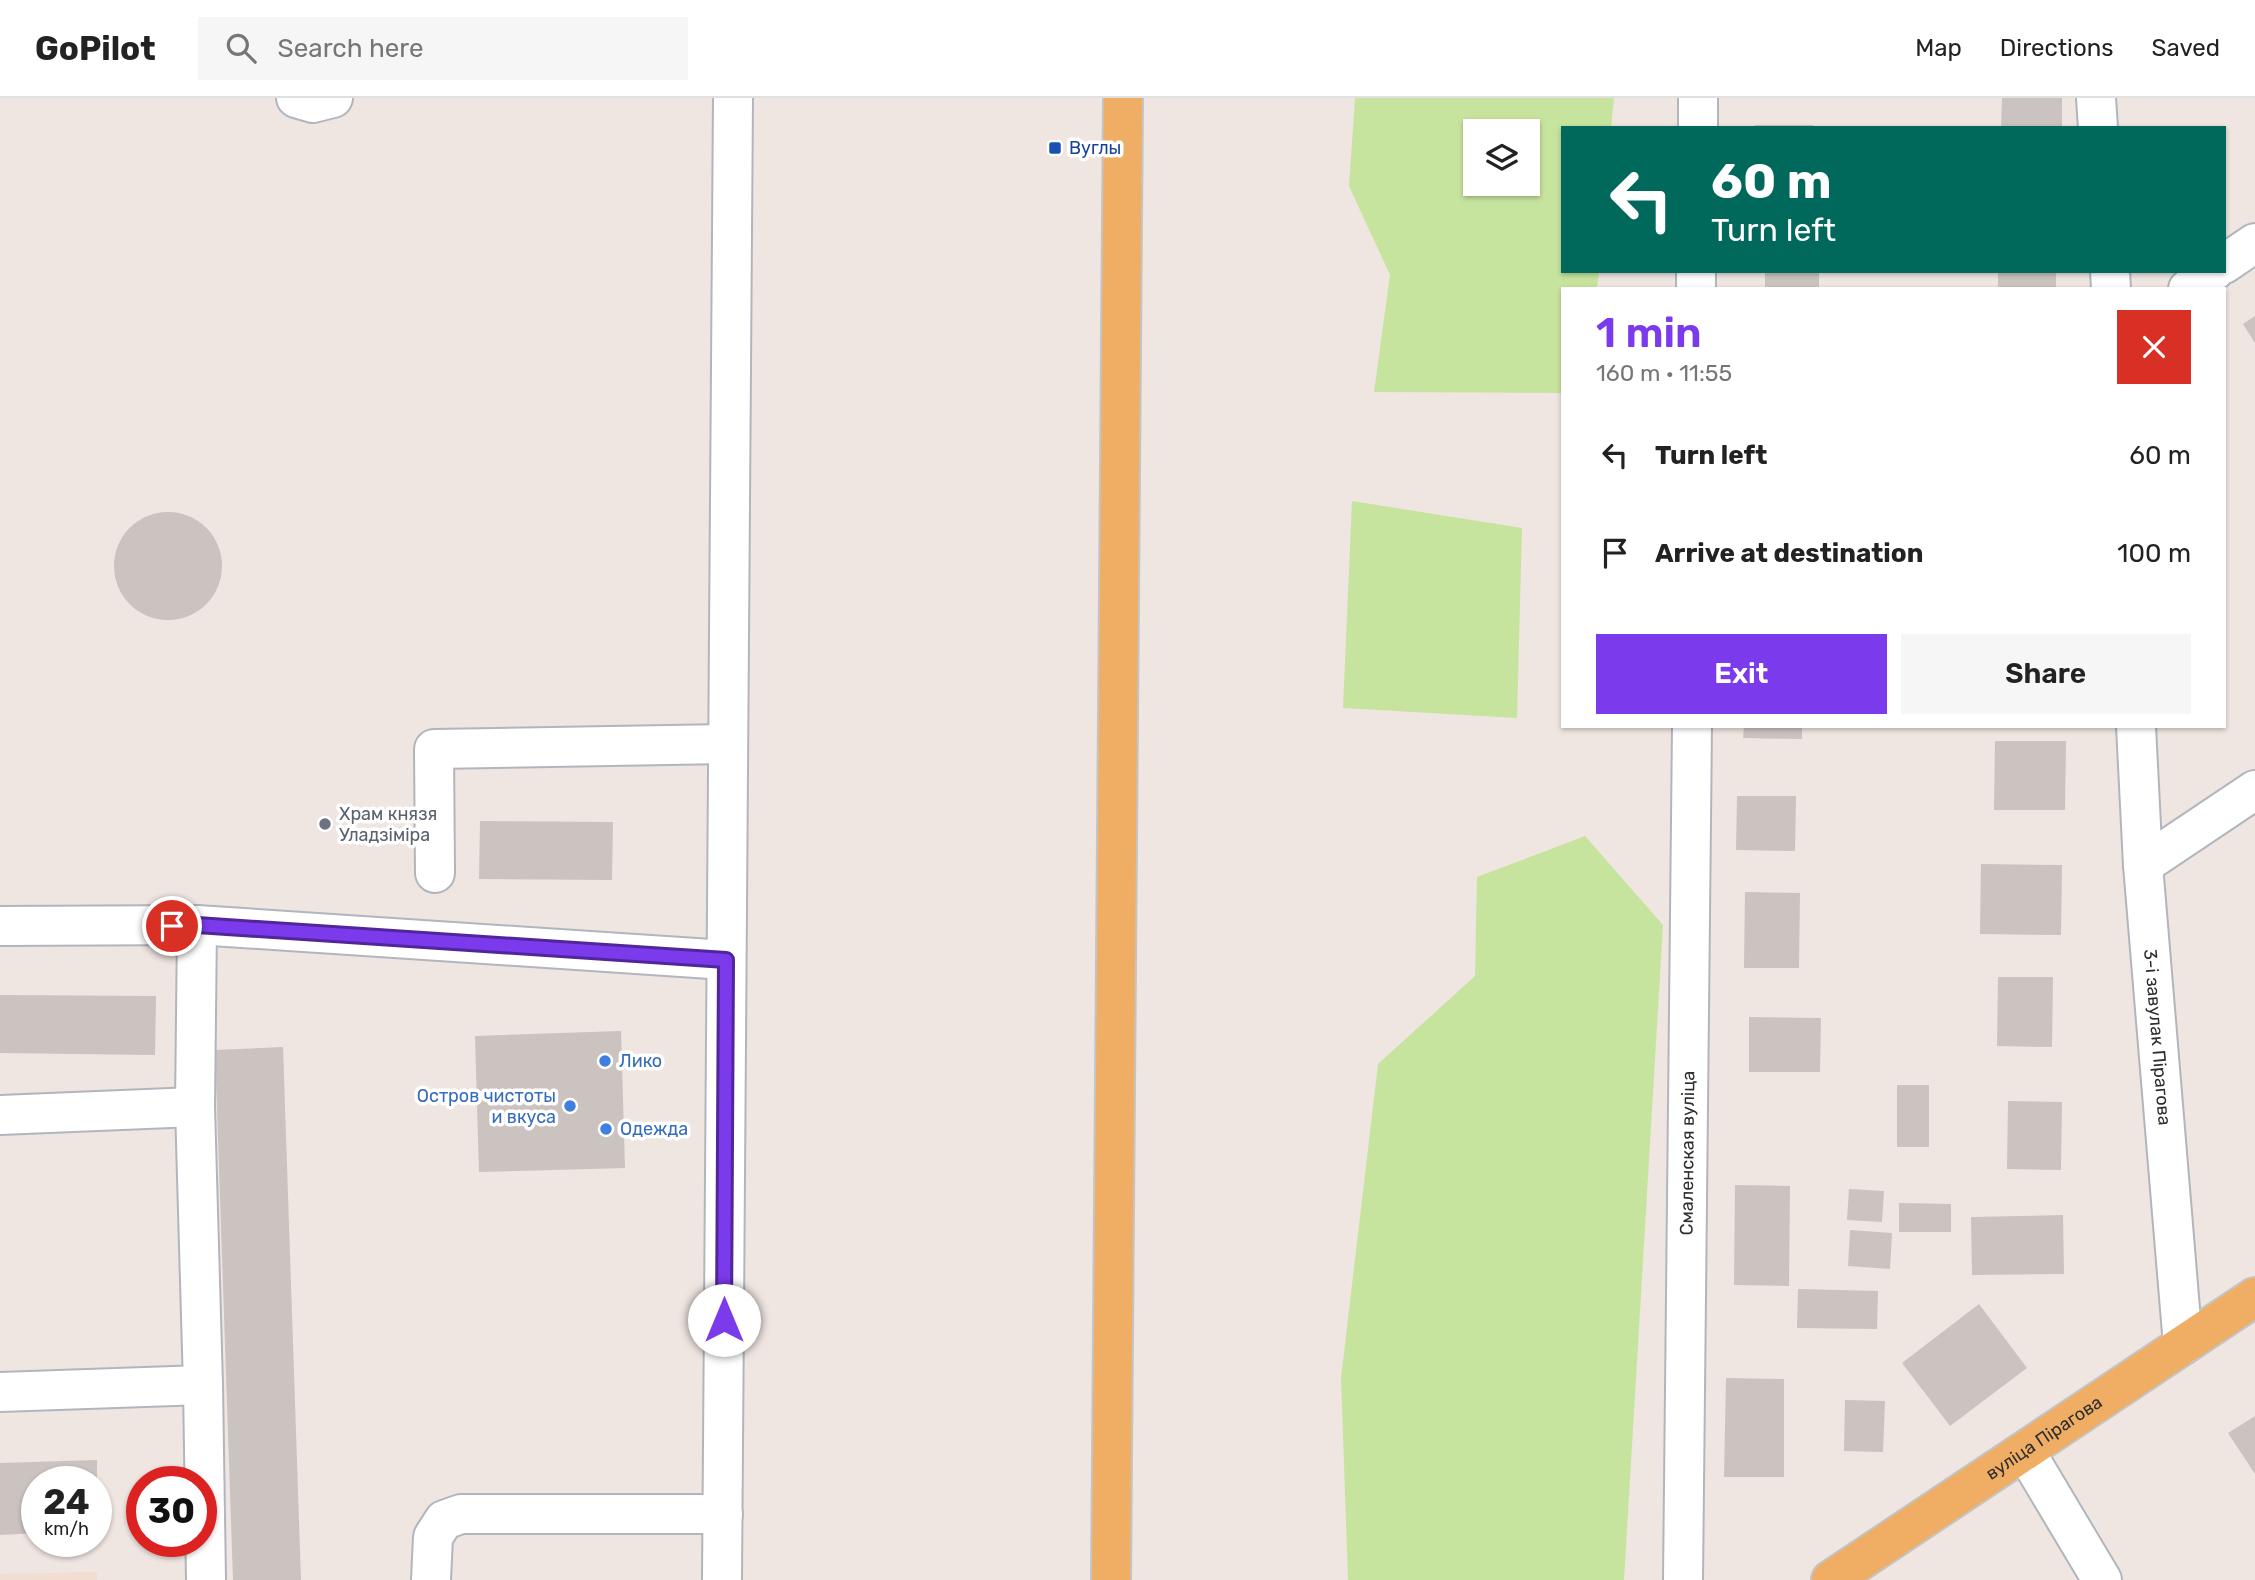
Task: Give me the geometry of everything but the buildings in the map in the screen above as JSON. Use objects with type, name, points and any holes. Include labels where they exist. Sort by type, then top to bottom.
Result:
[{"type":"main road","points":[[1111,1580],[1124,98]]},
{"type":"main road","name":"вуліца Пірагова","points":[[1830,1580],[2255,1297]]},
{"type":"street","points":[[296,98],[313,103],[333,98]]},
{"type":"street","points":[[722,1580],[733,98]]},
{"type":"street","points":[[1698,98],[1698,126]]},
{"type":"street","points":[[2096,98],[2098,126]]},
{"type":"street","points":[[2226,263],[2255,243]]},
{"type":"street","points":[[2191,287],[2211,273]]},
{"type":"street","name":"Смаленская вуліца","points":[[1684,1580],[1692,728]]},
{"type":"street","name":"3-і завулак Пірагова","points":[[2136,728],[2143,865],[2183,1345]]},
{"type":"street","points":[[435,873],[434,749],[727,744]]},
{"type":"street","points":[[2143,865],[2255,790]]},
{"type":"street","points":[[0,926],[197,925],[726,960]]},
{"type":"street","points":[[197,925],[195,1107],[206,1580]]},
{"type":"street","points":[[0,1115],[195,1107]]},
{"type":"street","points":[[0,1392],[203,1385]]},
{"type":"street","points":[[2025,1451],[2102,1580]]},
{"type":"street","points":[[431,1580],[433,1537],[444,1520],[461,1514],[723,1514]]},
{"type":"shaded area","points":[[97,1572],[97,1580],[0,1580],[0,1574]]},
{"type":"green space","points":[[1355,98],[1614,98],[1611,126],[1561,126],[1561,273],[1599,273],[1597,287],[1561,287],[1561,393],[1374,392],[1390,275],[1349,186]]},
{"type":"green space","points":[[1352,501],[1522,528],[1517,718],[1343,708]]},
{"type":"green space","points":[[1585,836],[1663,925],[1624,1580],[1348,1580],[1341,1378],[1378,1064],[1475,976],[1477,877]]},
{"type":"place","name":"Вуглы","points":[[1055,148]]},
{"type":"place","name":"Храм князя Уладзіміра","points":[[325,824]]},
{"type":"place","name":"Лико","points":[[605,1061]]},
{"type":"place","name":"Остров чистоты и вкуса","points":[[570,1106]]},
{"type":"place","name":"Одежда","points":[[606,1129]]},
{"type":"route","points":[[172,926],[197,925],[726,960],[724,1320]]}]
